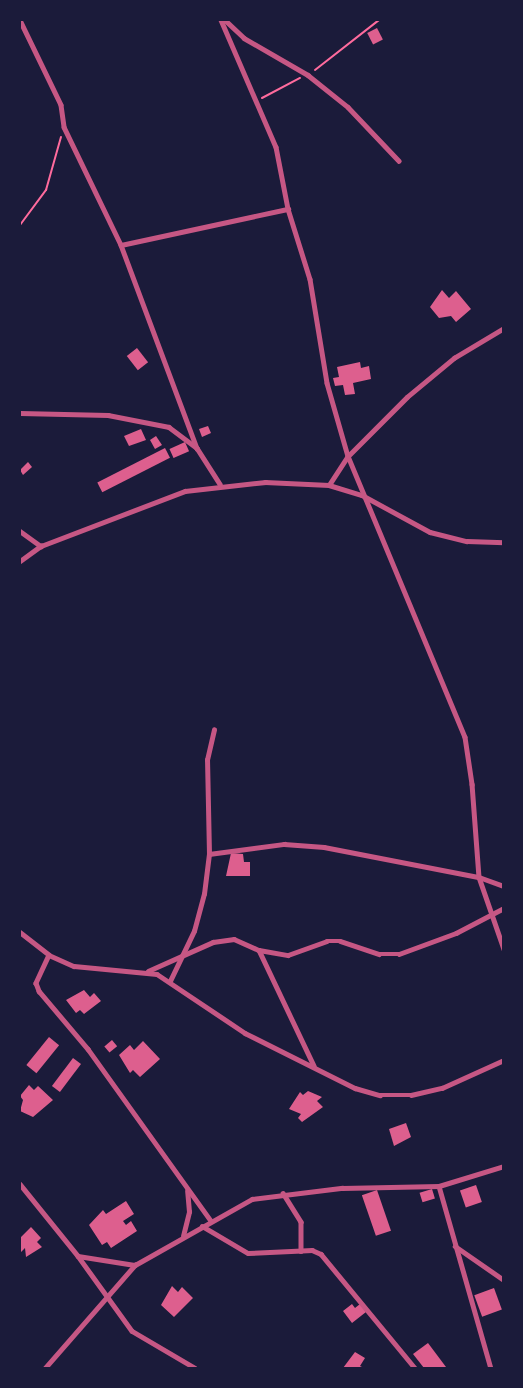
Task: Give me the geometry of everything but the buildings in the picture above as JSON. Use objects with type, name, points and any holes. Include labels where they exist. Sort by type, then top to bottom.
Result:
[{"type":"street","points":[[20,20],[61,105],[64,127],[121,245],[197,447],[220,484]]},
{"type":"street","points":[[223,20],[244,38],[308,75],[348,107],[399,162]]},
{"type":"street","points":[[223,20],[276,147],[288,209],[310,279],[327,383],[348,456],[362,495],[443,679],[465,737],[472,784],[479,877],[490,916],[504,949]]},
{"type":"street","points":[[121,245],[288,209]]},
{"type":"street","points":[[329,485],[348,456],[407,397],[454,358],[504,328]]},
{"type":"street","points":[[20,414],[108,415],[143,420],[169,427],[197,447]]},
{"type":"street","points":[[20,561],[41,546],[185,491],[220,484],[265,482],[329,485],[362,495],[430,532],[467,541],[504,542]]},
{"type":"street","points":[[20,531],[41,546]]},
{"type":"street","points":[[170,981],[200,914],[209,854],[207,760],[213,730]]},
{"type":"street","points":[[209,854],[284,844],[324,847],[479,877],[504,886]]},
{"type":"street","points":[[148,971],[213,942],[234,939],[259,950],[288,955],[327,941],[340,941],[379,954],[399,954],[504,908]]},
{"type":"street","points":[[20,932],[49,956],[74,966],[148,971],[170,981],[227,1023],[356,1088],[380,1095],[411,1095],[442,1088],[504,1060]]},
{"type":"street","points":[[259,950],[314,1065]]},
{"type":"street","points":[[49,956],[36,983],[39,991],[88,1049],[187,1191],[211,1221]]},
{"type":"street","points":[[45,1368],[135,1265],[252,1199],[283,1193],[439,1186],[504,1166]]},
{"type":"street","points":[[20,1184],[78,1256],[105,1297],[132,1331],[195,1368]]},
{"type":"street","points":[[439,1186],[491,1368]]},
{"type":"street","points":[[183,1236],[189,1212],[187,1191]]},
{"type":"street","points":[[283,1193],[301,1222],[300,1251]]},
{"type":"street","points":[[202,1226],[248,1253],[312,1250],[330,1263],[415,1368]]},
{"type":"street","points":[[455,1246],[504,1280]]},
{"type":"street","points":[[78,1256],[135,1265]]},
{"type":"path","points":[[258,100],[308,75],[379,20]]},
{"type":"path","points":[[20,225],[46,190],[64,127]]}]
